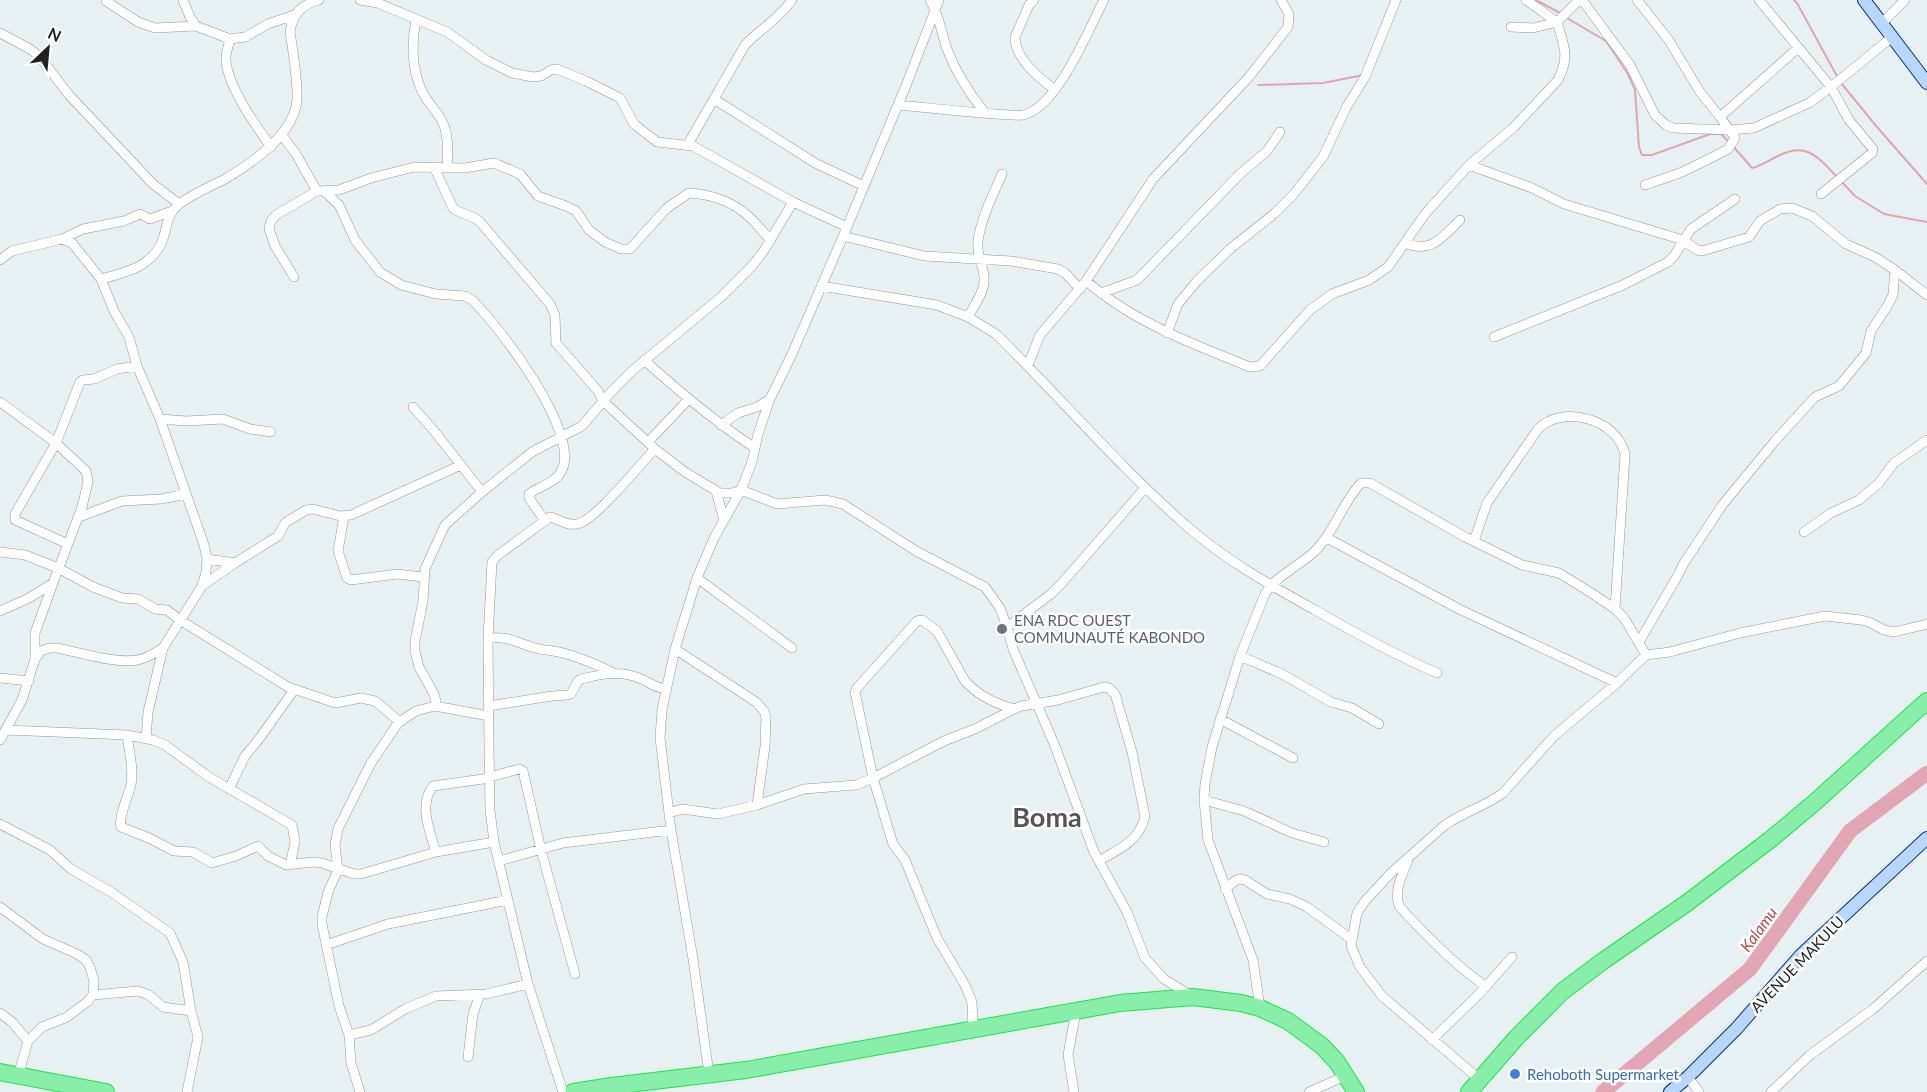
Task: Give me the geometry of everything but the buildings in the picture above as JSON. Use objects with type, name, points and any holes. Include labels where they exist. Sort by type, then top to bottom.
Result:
[{"type":"highway","points":[[1474,1086],[1537,1016],[1563,992],[1771,839],[1927,701]]},
{"type":"highway","points":[[573,1092],[764,1067],[1120,1003],[1193,997],[1220,999],[1260,1008],[1288,1022],[1322,1046],[1347,1075],[1356,1092]]},
{"type":"highway","points":[[0,1072],[106,1092]]},
{"type":"main road","points":[[1864,0],[1927,83]]},
{"type":"main road","name":"AVENUE MAKULU","points":[[1670,1092],[1737,1028],[1800,956],[1927,838]]},
{"type":"street","points":[[183,0],[196,26]]},
{"type":"street","points":[[0,260],[12,250],[63,239],[92,227],[124,221],[140,214],[150,219],[176,208],[236,172],[271,147],[281,134],[297,100],[291,24],[303,6],[319,0]]},
{"type":"street","points":[[360,0],[367,0],[447,32],[486,60],[512,73],[532,77],[557,69],[586,81],[620,98],[634,124],[657,142],[688,144],[845,231],[924,256],[1020,262],[1058,269],[1167,333],[1250,367],[1260,366],[1310,310],[1332,294],[1363,283],[1385,269],[1425,214],[1469,165],[1514,127],[1558,80],[1562,73],[1566,51],[1561,18]]},
{"type":"street","points":[[688,144],[745,45],[777,19],[792,0]]},
{"type":"street","points":[[1034,0],[1029,5],[1015,42],[1029,67],[1055,90]]},
{"type":"street","points":[[898,105],[985,113],[1025,114],[1045,100],[1062,82],[1104,0]]},
{"type":"street","points":[[1028,365],[1046,326],[1083,285],[1153,179],[1249,77],[1288,27],[1289,14],[1281,0]]},
{"type":"street","points":[[1167,333],[1178,304],[1197,281],[1230,249],[1275,213],[1293,195],[1323,157],[1346,108],[1365,77],[1396,0]]},
{"type":"street","points":[[1526,0],[1561,18]]},
{"type":"street","points":[[1511,27],[1533,28],[1561,18],[1581,0],[1630,65],[1654,115],[1673,128],[1754,128],[1804,106],[1833,86],[1892,37]]},
{"type":"street","points":[[1637,0],[1668,39],[1700,92],[1735,138],[1732,145],[1713,157],[1680,173],[1646,185]]},
{"type":"street","points":[[1759,0],[1833,86],[1849,120],[1874,151],[1821,194]]},
{"type":"street","points":[[1882,23],[1905,0]]},
{"type":"street","points":[[106,1],[126,16],[155,28],[196,26],[231,39],[245,37],[268,24],[297,14]]},
{"type":"street","points":[[934,3],[948,52],[962,83],[985,113]]},
{"type":"street","points":[[709,1074],[693,959],[671,830],[660,738],[666,689],[675,649],[697,578],[714,538],[741,490],[752,462],[758,434],[770,399],[792,354],[898,105],[934,3]]},
{"type":"street","points":[[416,20],[413,47],[415,70],[421,90],[444,128],[448,154],[447,167]]},
{"type":"street","points":[[0,33],[30,49],[39,57],[69,95],[176,208]]},
{"type":"street","points":[[231,39],[225,60],[235,90],[245,110],[271,147]]},
{"type":"street","points":[[1720,117],[1798,48]]},
{"type":"street","points":[[714,99],[815,163],[864,186]]},
{"type":"street","points":[[1101,293],[1137,280],[1240,174],[1267,151],[1280,132]]},
{"type":"street","points":[[281,134],[321,191],[339,205],[355,240],[380,272],[401,285],[436,294],[465,296],[476,304],[518,356],[537,385],[562,436],[565,456],[562,470],[550,483],[538,487],[529,494],[529,498],[545,521]]},
{"type":"street","points":[[294,277],[275,246],[269,230],[271,221],[276,215],[321,191],[339,190],[414,167],[465,168],[490,163],[516,171],[538,196],[576,211],[591,232],[621,249],[630,249],[667,208],[689,193],[715,198],[736,206],[747,214],[771,240]]},
{"type":"street","points":[[1469,165],[1532,188],[1564,204],[1683,240],[1702,251],[1749,237],[1760,221],[1780,209],[1792,208],[1812,216],[1846,244],[1875,257],[1927,294]]},
{"type":"street","points":[[434,167],[453,208],[476,218],[550,304],[555,315],[556,343],[598,391],[603,401],[651,446],[685,472],[716,491],[727,494],[741,490],[777,504],[825,500],[843,504],[916,551],[985,587],[999,608],[1013,649],[1056,746],[1088,836],[1127,912],[1145,958],[1164,979],[1193,997]]},
{"type":"street","points":[[968,316],[978,299],[984,282],[977,251],[980,229],[1002,174]]},
{"type":"street","points":[[1494,337],[1623,285],[1668,262],[1691,229],[1735,199]]},
{"type":"street","points":[[435,706],[434,694],[419,667],[415,651],[416,630],[423,602],[423,577],[429,558],[445,525],[532,452],[582,426],[603,401],[644,360],[721,297],[752,266],[771,240],[793,202]]},
{"type":"street","points":[[100,279],[138,267],[154,255],[163,241],[176,208]]},
{"type":"street","points":[[1405,243],[1422,248],[1433,244],[1460,220]]},
{"type":"street","points":[[63,239],[72,243],[100,279],[129,337],[137,366],[160,419],[199,528],[207,559],[202,586],[163,648],[147,712],[146,739]]},
{"type":"street","points":[[1639,642],[1684,562],[1723,504],[1815,397],[1839,386],[1861,360],[1868,347],[1874,324],[1893,295],[1895,270]]},
{"type":"street","points":[[821,286],[937,304],[968,316],[996,334],[1145,488],[1218,551],[1270,585],[1370,641],[1437,673]]},
{"type":"street","points":[[644,360],[721,425],[755,448]]},
{"type":"street","points":[[68,544],[15,517],[22,500],[56,443],[80,382],[94,379],[117,369],[137,366]]},
{"type":"street","points":[[563,1092],[528,984],[494,842],[490,810],[488,639],[492,562],[498,555],[552,517],[569,524],[584,522],[609,499],[689,399]]},
{"type":"street","points":[[721,425],[738,413],[757,407],[770,399]]},
{"type":"street","points":[[0,402],[56,443],[86,471],[88,476],[79,517],[35,633],[34,659],[29,681],[22,700],[0,740]]},
{"type":"street","points":[[413,407],[482,492]]},
{"type":"street","points":[[1474,541],[1487,503],[1523,449],[1543,424],[1568,416],[1593,421],[1611,430],[1625,454],[1615,609]]},
{"type":"street","points":[[160,419],[186,421],[223,419],[250,429],[271,432]]},
{"type":"street","points":[[1804,532],[1831,513],[1859,500],[1879,483],[1894,463],[1927,440]]},
{"type":"street","points":[[202,586],[235,562],[278,536],[285,523],[306,510],[351,515],[461,465]]},
{"type":"street","points":[[1260,1008],[1253,960],[1208,840],[1204,800],[1205,783],[1220,719],[1260,603],[1270,585],[1317,550],[1327,538],[1357,488],[1365,482],[1370,483],[1474,541],[1530,567],[1559,573],[1615,609],[1624,618],[1646,655]]},
{"type":"street","points":[[1007,627],[1062,583],[1145,488]]},
{"type":"street","points":[[716,491],[724,520]]},
{"type":"street","points":[[79,517],[122,501],[161,499],[186,494]]},
{"type":"street","points":[[344,516],[338,551],[347,578],[351,580],[397,574],[423,577]]},
{"type":"street","points":[[1327,538],[1459,609],[1617,683]]},
{"type":"street","points":[[0,552],[25,555],[58,568],[93,587],[122,598],[138,599],[155,609],[167,610],[294,690],[335,703],[361,698],[375,701],[400,722]]},
{"type":"street","points":[[207,559],[235,562]]},
{"type":"street","points":[[697,578],[792,648]]},
{"type":"street","points":[[0,611],[29,598],[53,583]]},
{"type":"street","points":[[1474,1086],[1432,1040],[1382,996],[1353,955],[1351,939],[1357,913],[1386,878],[1456,817],[1494,800],[1503,793],[1554,736],[1617,683],[1646,655],[1670,652],[1740,633],[1825,616],[1861,620],[1894,632],[1927,624]]},
{"type":"street","points":[[973,1030],[972,1002],[965,985],[937,938],[904,860],[893,844],[873,778],[855,692],[918,621],[926,621],[937,631],[965,681],[971,687],[992,702],[1014,709]]},
{"type":"street","points":[[488,639],[497,637],[512,639],[535,648],[572,656],[612,672],[638,677],[655,687],[666,689]]},
{"type":"street","points":[[34,659],[41,651],[49,648],[136,661],[163,648]]},
{"type":"street","points":[[675,649],[756,702],[764,711],[765,746],[757,805]]},
{"type":"street","points":[[1240,656],[1282,674],[1331,702],[1352,708],[1379,724]]},
{"type":"street","points":[[360,1092],[351,1063],[349,1035],[339,1006],[322,917],[328,892],[338,870],[334,845],[338,829],[371,763],[400,722],[416,711],[435,706],[489,711],[552,696],[571,694],[581,679],[612,672]]},
{"type":"street","points":[[0,678],[29,681]]},
{"type":"street","points":[[669,813],[682,809],[718,814],[757,805],[804,789],[855,785],[1014,709],[1104,687],[1109,688],[1114,694],[1132,752],[1145,816],[1143,827],[1135,838],[1099,861]]},
{"type":"street","points":[[230,789],[245,756],[294,690]]},
{"type":"street","points":[[1220,719],[1293,758]]},
{"type":"street","points":[[6,730],[127,735],[165,745],[230,789],[292,825],[295,842],[290,865]]},
{"type":"street","points":[[127,735],[132,775],[128,797],[120,820],[121,827],[174,850],[189,851],[214,863],[258,846],[272,859],[290,865],[322,863],[338,870],[361,874],[436,852],[494,842]]},
{"type":"street","points":[[436,852],[426,818],[430,789],[436,785],[491,777],[519,769],[523,771],[541,850],[575,974]]},
{"type":"street","points":[[1204,800],[1244,812],[1292,833],[1324,842]]},
{"type":"street","points":[[0,825],[50,850],[71,869],[111,892],[170,933],[183,962],[198,1037],[187,1092]]},
{"type":"street","points":[[499,861],[563,843],[671,830]]},
{"type":"street","points":[[1409,857],[1397,888],[1399,906],[1468,974],[1485,986]]},
{"type":"street","points":[[1225,889],[1235,881],[1245,880],[1267,894],[1290,899],[1307,908],[1351,939]]},
{"type":"street","points":[[326,945],[388,924],[508,900]]},
{"type":"street","points":[[0,907],[43,939],[86,960],[94,981],[93,995]]},
{"type":"street","points":[[1432,1040],[1512,957]]},
{"type":"street","points":[[1771,1092],[1816,1050],[1864,1017],[1927,961]]},
{"type":"street","points":[[1162,999],[1164,979]]},
{"type":"street","points":[[349,1035],[371,1030],[405,1009],[436,996],[480,994],[528,984]]},
{"type":"street","points":[[18,1076],[28,1041],[42,1027],[78,1010],[93,995],[138,991],[149,995],[163,1007],[191,1011]]},
{"type":"street","points":[[468,1057],[473,1014],[480,994]]},
{"type":"street","points":[[1074,1092],[1068,1055],[1076,1011]]},
{"type":"street","points":[[0,1013],[12,1022],[28,1041]]},
{"type":"street","points":[[1309,1092],[1347,1075]]},
{"type":"street","points":[[1688,1077],[1699,1092]]},
{"type":"waterway","points":[[1536,0],[1560,13]]},
{"type":"waterway","points":[[1794,0],[1838,78]]},
{"type":"waterway","points":[[1567,18],[1606,41],[1628,74],[1635,90],[1639,147],[1642,155],[1652,155],[1710,134],[1721,134],[1728,141]]},
{"type":"waterway","points":[[1258,85],[1323,83],[1363,75]]},
{"type":"waterway","points":[[1841,83],[1927,184]]},
{"type":"waterway","points":[[1732,145],[1752,168],[1796,150],[1811,153],[1837,177]]},
{"type":"waterway","points":[[1841,181],[1855,196],[1884,214],[1927,222]]},
{"type":"waterway","name":"Kalamu","points":[[1603,1092],[1750,969],[1850,831],[1927,773]]},
{"type":"place","name":"ENA RDC OUEST COMMUNAUTÉ KABONDO","points":[[1002,629]]},
{"type":"place","name":"Rehoboth Supermarket","points":[[1515,1074]]},
{"type":"district","name":"Boma","points":[[1047,816]]}]
